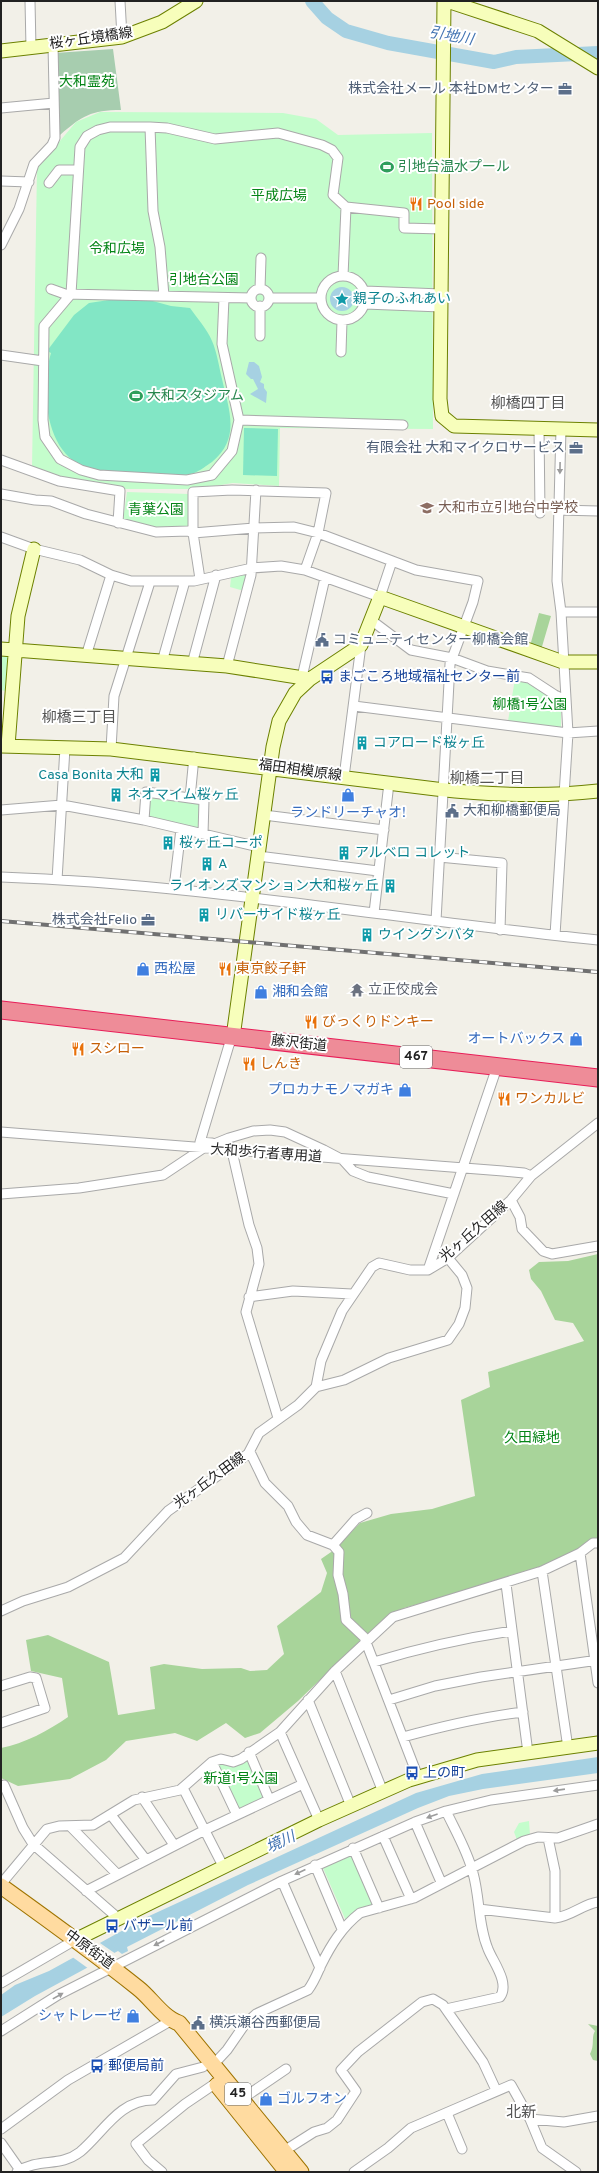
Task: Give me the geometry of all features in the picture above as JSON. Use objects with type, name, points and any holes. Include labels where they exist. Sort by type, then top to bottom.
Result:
[{"type":"highway","name":"藤沢街道","points":[[1,1010],[598,1078]]},
{"type":"main road","name":"中原街道","points":[[1,1885],[78,1941],[144,1992],[172,2020],[179,2023],[208,2066],[216,2083],[287,2172]]},
{"type":"main road","name":"中原街道","points":[[208,2066],[242,2099],[302,2172]]},
{"type":"street","points":[[30,1],[31,48]]},
{"type":"street","points":[[120,1],[122,37]]},
{"type":"street","name":"桜ヶ丘境橋線","points":[[1,51],[122,37],[162,22],[196,1]]},
{"type":"street","points":[[593,65],[538,31],[445,1],[440,410],[442,416],[449,424],[454,426],[598,430]]},
{"type":"street","points":[[1,245],[19,209],[34,164],[52,145],[55,138],[52,46]]},
{"type":"street","points":[[1,108],[54,103]]},
{"type":"street","points":[[224,298],[222,344],[239,420],[232,451],[212,475],[187,480],[99,475],[81,470],[60,459],[45,437],[43,420],[44,326],[71,294],[77,170],[80,147],[88,136],[98,130],[110,127],[167,128],[215,139],[278,133],[322,145],[332,150],[338,158],[333,195],[346,207],[404,213],[404,228],[442,229]]},
{"type":"street","points":[[150,127],[153,212],[160,247],[164,296]]},
{"type":"street","points":[[49,183],[59,170],[77,170]]},
{"type":"street","points":[[1,181],[29,182]]},
{"type":"street","points":[[343,276],[346,207]]},
{"type":"street","points":[[260,289],[261,258]]},
{"type":"street","points":[[343,276],[356,280],[365,291],[365,304],[359,314],[354,318],[342,321],[335,319],[324,311],[320,298],[325,285],[336,277],[343,276]]},
{"type":"street","points":[[50,289],[64,294],[251,298]]},
{"type":"street","points":[[260,289],[266,291],[269,298],[267,303],[260,306],[253,303],[251,298],[255,290],[260,289]]},
{"type":"street","points":[[365,291],[441,300]]},
{"type":"street","points":[[269,298],[320,298]]},
{"type":"street","points":[[365,304],[441,300]]},
{"type":"street","points":[[260,306],[260,336]]},
{"type":"street","points":[[341,352],[342,321]]},
{"type":"street","points":[[1,354],[43,361]]},
{"type":"street","points":[[239,420],[403,425]]},
{"type":"street","points":[[539,428],[540,513]]},
{"type":"street","points":[[555,935],[568,733],[561,612],[557,581],[561,429]]},
{"type":"street","points":[[1,460],[59,482],[120,491],[118,523]]},
{"type":"street","points":[[227,666],[252,568],[256,490]]},
{"type":"street","points":[[200,580],[193,533],[193,492],[256,490],[326,494],[318,533],[304,570]]},
{"type":"street","points":[[1,494],[35,500],[52,501],[86,514],[156,532],[188,531],[193,533],[254,528],[294,527],[318,533],[416,570],[478,581],[452,658],[436,921]]},
{"type":"street","points":[[559,510],[598,511]]},
{"type":"street","points":[[1,537],[34,549],[80,560],[111,575],[131,581],[150,582],[200,580],[216,575],[252,568],[281,566],[304,570],[564,662],[598,662]]},
{"type":"street","points":[[4,746],[16,650],[19,608],[34,549]]},
{"type":"street","points":[[344,777],[361,645],[392,561]]},
{"type":"street","points":[[86,656],[111,575]]},
{"type":"street","points":[[192,664],[216,575]]},
{"type":"street","points":[[306,678],[325,578]]},
{"type":"street","points":[[162,662],[185,581]]},
{"type":"street","points":[[111,749],[114,696],[150,582]]},
{"type":"street","points":[[561,612],[598,612]]},
{"type":"street","points":[[371,620],[411,650],[452,658],[487,671],[529,678],[555,695],[566,700]]},
{"type":"street","points":[[215,1143],[200,1142],[229,1045],[233,1037],[270,767],[279,721],[289,702],[306,678],[361,645]]},
{"type":"street","points":[[1,649],[227,666],[306,678]]},
{"type":"street","points":[[354,706],[568,733],[598,731]]},
{"type":"street","name":"福田相模原線","points":[[4,746],[111,749],[194,757],[443,790],[488,793],[565,793],[598,791]]},
{"type":"street","points":[[57,880],[65,748]]},
{"type":"street","points":[[190,798],[194,757]]},
{"type":"street","points":[[374,913],[389,783]]},
{"type":"street","points":[[144,820],[146,792],[204,800],[203,834]]},
{"type":"street","points":[[1,810],[62,805],[144,820],[203,834],[259,851],[378,871]]},
{"type":"street","points":[[264,815],[384,830]]},
{"type":"street","points":[[174,888],[181,829]]},
{"type":"street","points":[[439,858],[502,863],[500,930]]},
{"type":"street","points":[[1,877],[174,888],[500,930],[598,940]]},
{"type":"street","points":[[428,1270],[497,1066]]},
{"type":"street","name":"光ヶ丘久田線","points":[[1,1610],[23,1601],[68,1587],[124,1558],[168,1511],[250,1452],[259,1433],[278,1418],[298,1406],[316,1387],[321,1361],[326,1346],[352,1294],[372,1267],[379,1262],[410,1270],[428,1270],[448,1258],[511,1200],[530,1176],[598,1123]]},
{"type":"street","name":"大和歩行者専用道","points":[[1,1132],[342,1160],[524,1173],[530,1176]]},
{"type":"street","points":[[1,1194],[79,1188],[163,1175],[202,1149],[229,1138],[253,1132],[285,1132],[342,1160],[353,1171],[368,1177],[454,1194]]},
{"type":"street","points":[[229,1138],[249,1224],[257,1248],[259,1264],[246,1312],[278,1418]]},
{"type":"street","points":[[511,1200],[520,1217],[522,1229],[543,1251],[552,1254],[598,1246]]},
{"type":"street","points":[[316,1387],[344,1380],[389,1358],[448,1340],[460,1324],[465,1308],[467,1288],[462,1274],[448,1258]]},
{"type":"street","points":[[249,1297],[293,1291],[352,1294]]},
{"type":"street","points":[[250,1452],[265,1483],[288,1506],[296,1522],[307,1535],[334,1545],[339,1552],[338,1575],[343,1594],[346,1620],[364,1637],[366,1641],[418,1777]]},
{"type":"street","points":[[334,1545],[356,1519],[367,1513]]},
{"type":"street","points":[[1,1885],[33,1844],[47,1829],[59,1826],[71,1827],[94,1825],[142,1797],[183,1788],[212,1762],[221,1759],[233,1762],[241,1759],[249,1752],[280,1732],[335,1672],[366,1641],[394,1617],[542,1572],[580,1553],[593,1543],[598,1543]]},
{"type":"street","points":[[580,1553],[598,1683]]},
{"type":"street","points":[[542,1572],[568,1748]]},
{"type":"street","points":[[506,1584],[528,1753]]},
{"type":"street","points":[[374,1662],[419,1648],[465,1638],[512,1631]]},
{"type":"street","points":[[389,1700],[435,1686],[596,1660]]},
{"type":"street","points":[[335,1672],[383,1792]]},
{"type":"street","points":[[1,1686],[30,1677],[36,1678],[45,1708],[1,1723]]},
{"type":"street","points":[[308,1700],[351,1806]]},
{"type":"street","points":[[403,1738],[447,1725],[488,1716],[523,1712]]},
{"type":"street","points":[[280,1732],[319,1820]]},
{"type":"street","points":[[1,1983],[119,1919],[223,1866],[319,1820],[418,1777],[477,1760],[598,1743]]},
{"type":"street","points":[[249,1752],[269,1799]]},
{"type":"street","points":[[212,1762],[237,1815]]},
{"type":"street","points":[[86,1890],[174,1845],[303,1784]]},
{"type":"street","points":[[4,1785],[23,1828],[33,1844],[119,1919]]},
{"type":"street","points":[[1,2031],[58,1995],[111,1967],[282,1881],[353,1848],[415,1822],[446,1810],[491,1800],[598,1785]]},
{"type":"street","points":[[183,1788],[223,1866]]},
{"type":"street","points":[[142,1797],[174,1845]]},
{"type":"street","points":[[446,1810],[472,1869],[487,1948],[502,1977],[502,1994],[500,1997],[446,2009]]},
{"type":"street","points":[[111,1815],[146,1860]]},
{"type":"street","points":[[415,1822],[442,1882]]},
{"type":"street","points":[[1,2143],[21,2170],[42,2162],[66,2160],[82,2150],[103,2126],[121,2112],[143,2100],[153,2100],[176,2074],[208,2066],[227,2050],[245,2024],[256,2014],[308,1990],[314,1983],[320,1968],[342,1929],[360,1913],[411,1898],[472,1869],[524,1841],[538,1837],[558,1838],[598,1824]]},
{"type":"street","points":[[71,1827],[117,1874]]},
{"type":"street","points":[[383,1836],[411,1898]]},
{"type":"street","points":[[548,1838],[555,1871],[555,1918]]},
{"type":"street","points":[[353,1848],[379,1908]]},
{"type":"street","points":[[315,1866],[342,1929]]},
{"type":"street","points":[[282,1881],[320,1968]]},
{"type":"street","points":[[479,1909],[555,1918],[565,1917],[591,1903],[598,1902]]},
{"type":"street","points":[[284,2151],[314,2132],[326,2128],[337,2120],[356,2091],[341,2070],[358,2052],[422,2002],[433,1999],[443,2005],[482,2062],[496,2090]]},
{"type":"street","points":[[1,2129],[68,2080],[172,2020]]},
{"type":"street","points":[[242,2099],[286,2069]]},
{"type":"street","points":[[162,2172],[148,2160],[136,2144],[185,2104],[216,2083]]},
{"type":"street","points":[[354,2172],[388,2148],[411,2128],[496,2090],[511,2085],[530,2119],[542,2148],[576,2172]]},
{"type":"street","points":[[447,2113],[462,2149]]},
{"type":"street","points":[[530,2119],[564,2122],[598,2116]]},
{"type":"green space","name":"大和霊苑","points":[[113,49],[121,110],[102,111],[88,115],[60,135],[55,53]]},
{"type":"green space","name":"引地台公園","points":[[100,112],[283,113],[316,119],[338,135],[432,133],[433,429],[280,428],[279,486],[233,483],[196,489],[120,489],[65,480],[32,467],[37,168],[76,122]]},
{"type":"green space","name":"大和スタジアム","points":[[109,300],[149,300],[171,306],[190,308],[210,337],[217,355],[230,413],[230,433],[227,443],[221,453],[212,462],[196,472],[176,475],[97,470],[83,466],[70,458],[60,446],[53,432],[46,399],[46,383],[51,353],[47,351],[74,315],[89,303]]},
{"type":"green space","points":[[244,428],[278,429],[277,476],[243,475]]},
{"type":"green space","name":"青葉公園","points":[[127,492],[189,494],[188,527],[153,528],[123,520]]},
{"type":"green space","points":[[248,574],[244,591],[230,587],[231,578]]},
{"type":"green space","points":[[539,613],[551,616],[541,650],[530,646]]},
{"type":"green space","points":[[1,656],[9,657],[6,691],[1,690]]},
{"type":"green space","name":"柳橋1号公園","points":[[515,679],[528,681],[561,704],[561,728],[508,721]]},
{"type":"green space","points":[[150,796],[201,803],[200,829],[147,817]]},
{"type":"green space","name":"久田緑地","points":[[598,1254],[598,1545],[547,1568],[404,1608],[355,1646],[298,1701],[260,1733],[245,1738],[226,1723],[197,1741],[175,1733],[126,1741],[106,1760],[70,1779],[18,1786],[1,1778],[1,1748],[36,1736],[68,1717],[62,1678],[31,1671],[26,1640],[48,1635],[109,1662],[118,1715],[155,1709],[150,1667],[164,1664],[202,1669],[241,1668],[250,1671],[267,1670],[284,1654],[277,1626],[321,1592],[327,1573],[321,1559],[334,1550],[360,1523],[391,1514],[432,1509],[475,1496],[461,1400],[490,1387],[488,1372],[584,1341],[573,1323],[555,1320],[541,1291],[531,1279],[529,1270],[539,1262],[568,1261]]},
{"type":"green space","name":"新道1号公園","points":[[245,1759],[250,1760],[266,1797],[239,1809],[217,1766],[219,1763]]},
{"type":"green space","points":[[529,1821],[530,1835],[517,1840],[514,1832],[519,1823]]},
{"type":"green space","points":[[354,1854],[375,1904],[346,1921],[323,1868]]},
{"type":"green space","points":[[588,2024],[598,2026],[598,2061],[593,2060],[590,2054],[595,2031]]},
{"type":"water","points":[[342,287],[347,288],[353,294],[353,304],[347,310],[342,311],[337,310],[331,304],[330,299],[331,294],[337,288]]},
{"type":"water","points":[[249,362],[254,362],[259,366],[262,377],[260,382],[264,384],[264,388],[267,392],[266,403],[250,394],[258,389],[253,379],[246,374]]},
{"type":"water","points":[[598,1757],[598,1773],[483,1789],[449,1796],[418,1808],[248,1885],[127,1947],[128,1951],[122,1954],[118,1951],[35,1996],[1,2017],[1,1995],[15,1985],[49,1971],[147,1917],[416,1793],[482,1774]]},
{"type":"pier","points":[[97,1941],[116,1954],[89,1969],[71,1956]]},
{"type":"waterway","name":"引地川","points":[[312,1],[327,18],[346,31],[388,43],[494,62],[516,57],[598,53]]},
{"type":"railway","points":[[1,921],[598,972]]},
{"type":"place","name":"株式会社メール 本社DMセンター","points":[[565,89]]},
{"type":"place","name":"引地台温水プール","points":[[387,167]]},
{"type":"place","name":"Pool side","points":[[416,204]]},
{"type":"place","name":"親子のふれあい","points":[[342,299]]},
{"type":"place","name":"大和スタジアム","points":[[136,396]]},
{"type":"place","name":"有限会社 大和マイクロサービス","points":[[576,448]]},
{"type":"place","name":"大和市立引地台中学校","points":[[427,508]]},
{"type":"place","name":"コミュニティセンター柳橋会館","points":[[322,640]]},
{"type":"place","name":"まごころ地域福祉センター前","points":[[327,677]]},
{"type":"place","name":"コアロード桜ヶ丘","points":[[362,743]]},
{"type":"place","name":"Casa Bonita 大和","points":[[155,775]]},
{"type":"place","name":"ネオマイム桜ヶ丘","points":[[116,795]]},
{"type":"place","name":"ランドリーチャオ!","points":[[348,795]]},
{"type":"place","name":"大和柳橋郵便局","points":[[452,811]]},
{"type":"place","name":"桜ヶ丘コーポ","points":[[168,843]]},
{"type":"place","name":"アルベロ コレット","points":[[344,853]]},
{"type":"place","name":"A","points":[[207,864]]},
{"type":"place","name":"ライオンズマンション大和桜ヶ丘","points":[[390,886]]},
{"type":"place","name":"リバーサイド桜ヶ丘","points":[[204,915]]},
{"type":"place","name":"株式会社Felio","points":[[148,920]]},
{"type":"place","name":"ウイングシバタ","points":[[367,935]]},
{"type":"place","name":"西松屋","points":[[143,969]]},
{"type":"place","name":"東京餃子軒","points":[[225,969]]},
{"type":"place","name":"立正佼成会","points":[[357,990]]},
{"type":"place","name":"湘和会館","points":[[261,992]]},
{"type":"place","name":"びっくりドンキー","points":[[311,1022]]},
{"type":"place","name":"オートバックス","points":[[576,1039]]},
{"type":"place","name":"スシロー","points":[[78,1049]]},
{"type":"place","name":"しんき","points":[[249,1064]]},
{"type":"place","name":"プロカナモノマガキ","points":[[405,1090]]},
{"type":"place","name":"ワンカルビ","points":[[504,1099]]},
{"type":"place","name":"上の町","points":[[412,1773]]},
{"type":"place","name":"バザール前","points":[[112,1926]]},
{"type":"place","name":"シャトレーゼ","points":[[133,2016]]},
{"type":"place","name":"横浜瀬谷西郵便局","points":[[198,2023]]},
{"type":"place","name":"郵便局前","points":[[97,2066]]},
{"type":"place","name":"ゴルフオン","points":[[266,2099]]},
{"type":"district","name":"柳橋四丁目","points":[[528,404]]},
{"type":"district","name":"柳橋三丁目","points":[[79,718]]},
{"type":"district","name":"柳橋二丁目","points":[[487,779]]},
{"type":"district","name":"北新","points":[[521,2113]]},
{"type":"park label","name":"平成広場","points":[[279,196]]},
{"type":"park label","name":"令和広場","points":[[117,249]]},
{"type":"water label","name":"境川","points":[[281,1843]]}]
